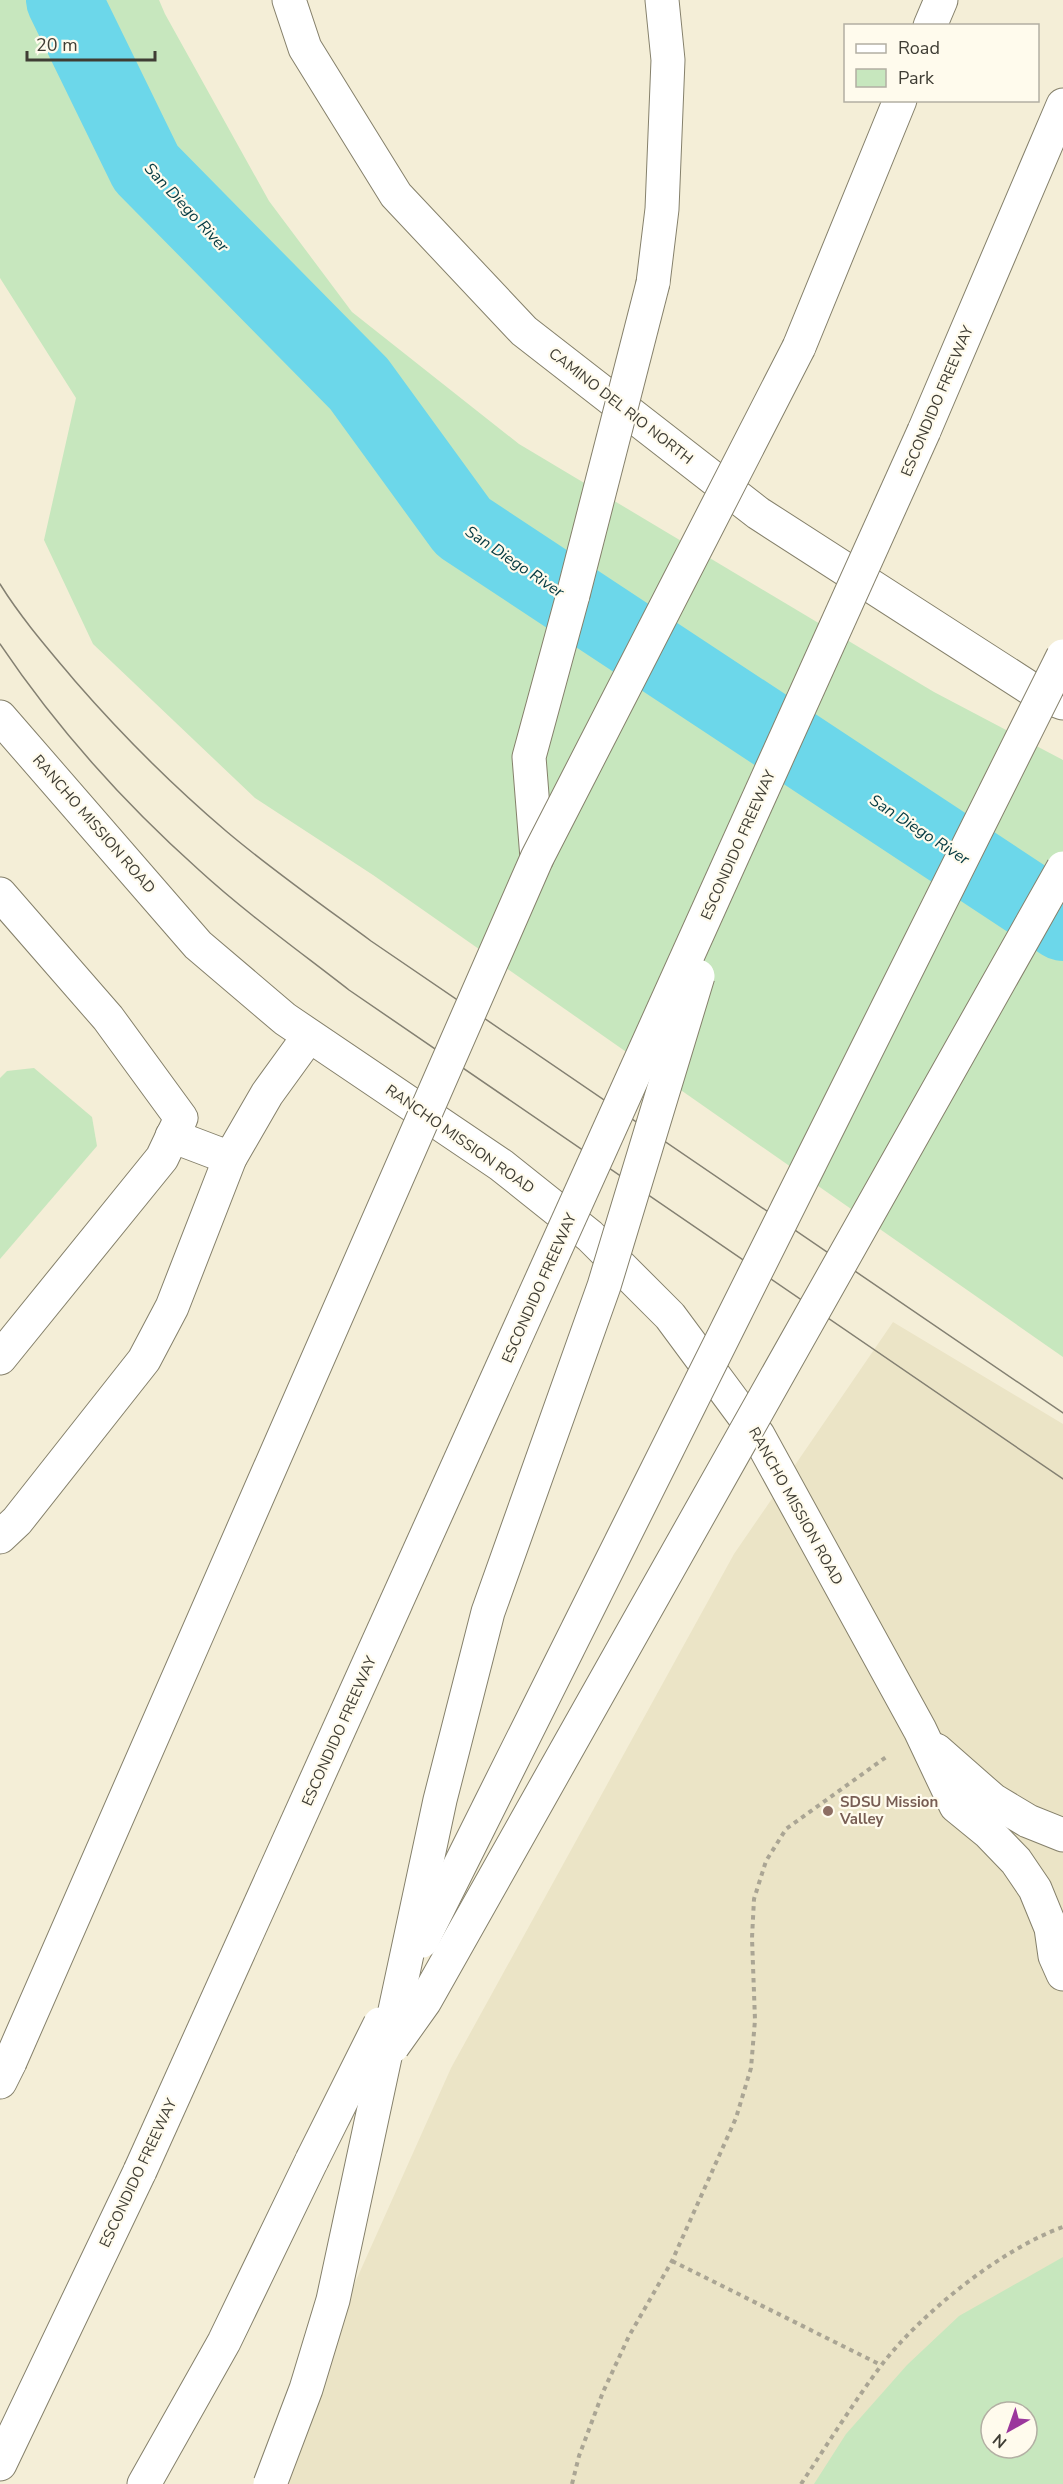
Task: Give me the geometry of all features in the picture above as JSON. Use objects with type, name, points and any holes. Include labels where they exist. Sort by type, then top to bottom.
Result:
[{"type":"main road","name":"CAMINO DEL RIO NORTH","points":[[289,0],[306,48],[396,195],[524,331],[758,513],[1039,694],[1063,703]]},
{"type":"main road","points":[[537,858],[529,757],[653,283],[662,209],[668,60],[662,0]]},
{"type":"main road","points":[[931,24],[941,0]]},
{"type":"main road","points":[[5,2072],[537,858],[799,347],[899,102]]},
{"type":"main road","name":"ESCONDIDO FREEWAY","points":[[0,2464],[140,2171],[739,843],[924,431],[1063,105]]},
{"type":"main road","points":[[144,2484],[224,2342],[312,2160],[1063,656]]},
{"type":"main road","name":"RANCHO MISSION ROAD","points":[[0,717],[198,945],[285,1019],[501,1165],[590,1236],[670,1316],[758,1435],[922,1736],[956,1806],[1016,1861],[1035,1889],[1051,1928],[1055,1956],[1063,1974]]},
{"type":"main road","points":[[270,2484],[306,2389],[333,2300],[440,1800],[488,1612],[604,1286],[739,843]]},
{"type":"main road","points":[[312,2160],[425,2001],[1063,868]]},
{"type":"main road","points":[[0,894],[108,1018],[181,1118],[162,1158],[0,1358]]},
{"type":"main road","points":[[0,1537],[17,1521],[144,1360],[172,1307],[230,1158],[267,1094],[309,1036]]},
{"type":"main road","points":[[172,1136],[230,1158]]},
{"type":"main road","name":"RANCHO MISSION ROAD","points":[[922,1736],[993,1800],[1028,1821],[1063,1835]]},
{"type":"main road","name":"RANCHO MISSION ROAD","points":[[1051,1928],[1056,1902],[1063,1889]]},
{"type":"path","points":[[572,2484],[579,2456],[603,2391],[629,2336],[672,2261],[736,2118],[751,2068],[755,2020],[752,1938],[754,1899],[766,1861],[786,1829],[826,1798],[922,1736]]},
{"type":"path","points":[[801,2484],[881,2365],[927,2316],[985,2268],[1042,2234],[1063,2227]]},
{"type":"path","points":[[672,2261],[881,2365]]},
{"type":"shaded area","name":"SDSU Mission Valley","points":[[893,1322],[1063,1424],[1063,2484],[265,2484],[451,2068],[734,1554]]},
{"type":"green space","points":[[0,0],[159,0],[269,201],[352,312],[519,444],[934,692],[1063,760],[1063,1357],[373,875],[255,798],[93,644],[44,540],[76,398],[0,278]]},
{"type":"green space","points":[[34,1068],[92,1117],[97,1146],[0,1259],[0,1078],[7,1071]]},
{"type":"green space","points":[[1063,2257],[1063,2484],[814,2484],[846,2434],[907,2365],[959,2316]]},
{"type":"waterway","name":"San Diego River","points":[[64,0],[146,168],[359,384],[463,527],[1063,923]]},
{"type":"tram line","points":[[0,584],[36,634],[111,721],[186,796],[261,860],[371,941],[1063,1413]]},
{"type":"tram line","points":[[0,644],[44,705],[118,791],[199,870],[273,932],[349,990],[1063,1479]]},
{"type":"place","name":"SDSU Mission Valley","points":[[828,1811]]}]
